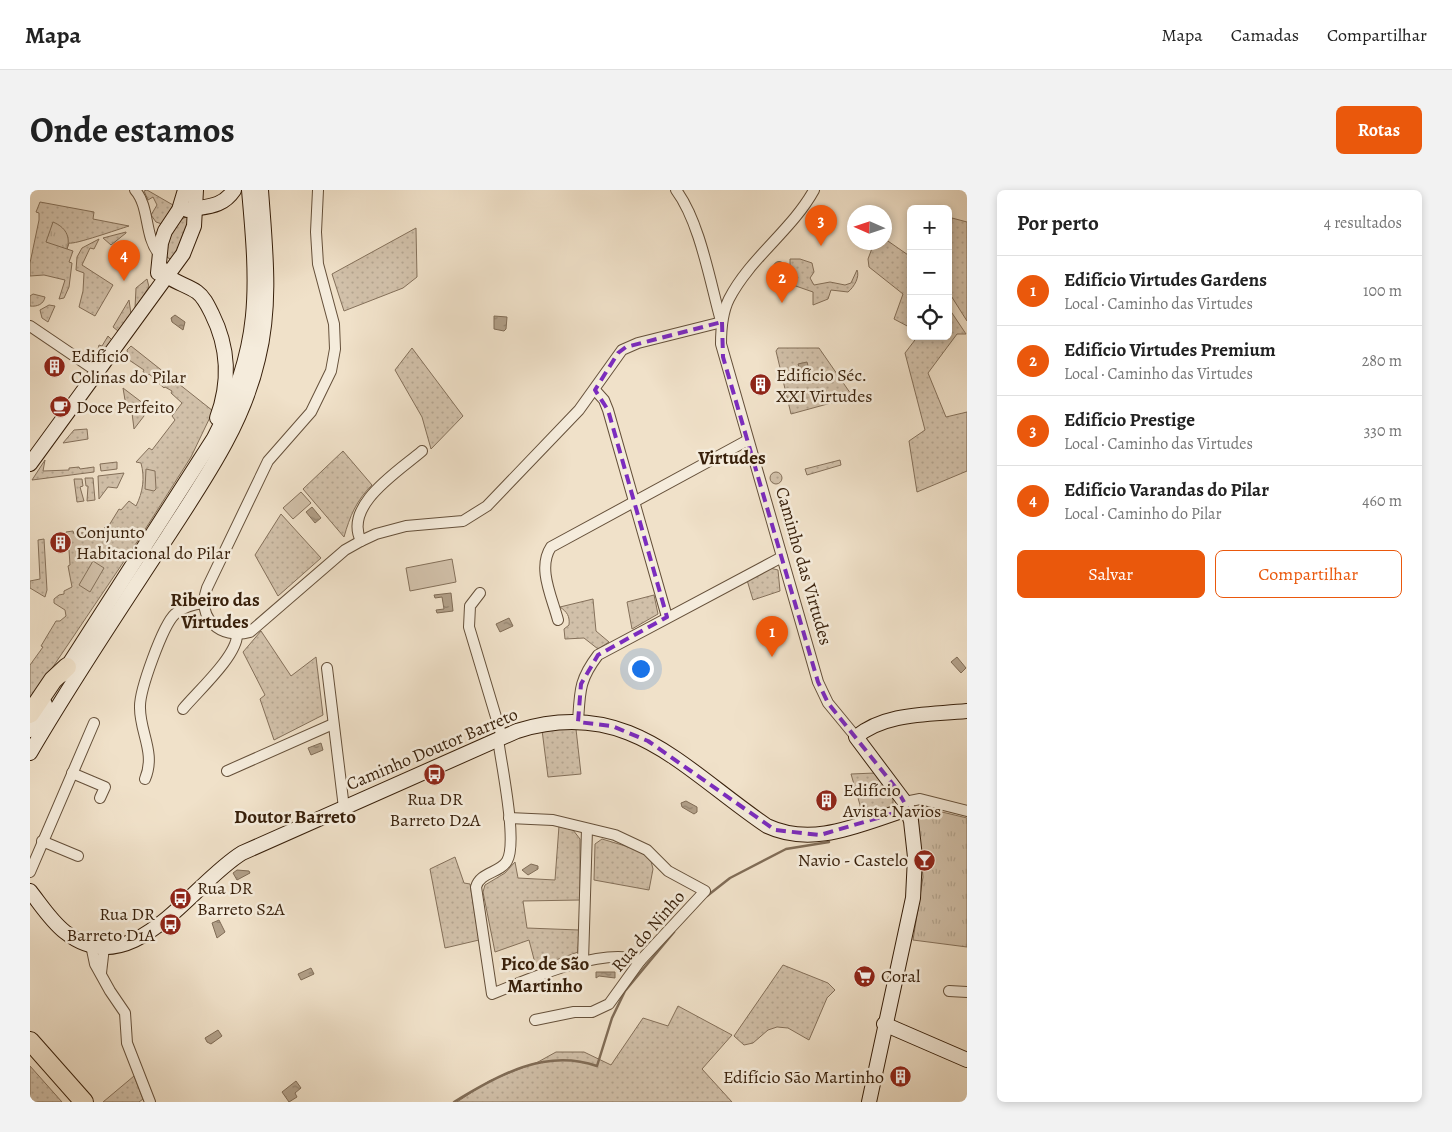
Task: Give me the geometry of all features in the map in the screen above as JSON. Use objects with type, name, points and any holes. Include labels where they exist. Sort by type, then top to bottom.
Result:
[{"type":"highway","points":[[30,714],[53,680],[67,667]]},
{"type":"highway","points":[[30,1041],[84,1102]]},
{"type":"highway","points":[[30,1054],[71,1102]]},
{"type":"main road","points":[[30,464],[153,295],[162,265],[165,231],[177,214],[185,190]]},
{"type":"main road","points":[[178,262],[189,241],[196,209],[196,190]]},
{"type":"main road","points":[[177,214],[218,204],[226,199],[234,190]]},
{"type":"main road","points":[[30,730],[67,667],[200,460],[232,403],[250,344],[256,280],[249,190]]},
{"type":"main road","points":[[30,753],[213,465],[241,414],[258,359],[266,313],[266,266],[261,190]]},
{"type":"main road","points":[[162,265],[178,262]]},
{"type":"main road","points":[[162,265],[178,262]]},
{"type":"main road","points":[[162,265],[202,297],[216,322],[224,346],[226,373],[222,403],[200,460]]},
{"type":"main road","points":[[856,737],[885,720],[967,711]]},
{"type":"main road","name":"Caminho Doutor Barreto","points":[[98,946],[129,944],[147,935],[232,860],[257,846],[500,738],[537,724],[578,722],[612,726],[648,741],[767,826],[785,833],[805,836],[820,835],[906,805]]},
{"type":"main road","name":"Caminho das Virtudes","points":[[856,737],[906,805]]},
{"type":"main road","points":[[869,1102],[914,887],[915,857],[906,805]]},
{"type":"main road","points":[[30,891],[63,930],[98,946]]},
{"type":"main road","points":[[884,1024],[967,1060]]},
{"type":"street","points":[[135,190],[141,200],[151,241],[162,265]]},
{"type":"street","points":[[318,190],[316,232],[318,264],[334,324],[335,348],[331,371],[311,412],[268,461],[207,588],[204,603],[208,620],[220,631],[237,634],[250,632],[345,550],[376,534],[406,526],[460,521],[473,517],[487,506],[579,410],[595,390],[614,358],[626,347],[722,322],[695,228],[685,202],[676,190]]},
{"type":"street","name":"Caminho das Virtudes","points":[[814,190],[802,210],[752,266],[730,298],[722,322],[721,344],[723,357],[821,689],[828,703],[856,737]]},
{"type":"street","points":[[146,220],[158,230],[165,231]]},
{"type":"street","points":[[30,326],[98,372]]},
{"type":"street","points":[[595,390],[604,400],[608,410],[632,501],[667,617]]},
{"type":"street","points":[[558,620],[543,566],[551,546],[748,440]]},
{"type":"street","points":[[361,541],[356,529],[361,507],[422,450]]},
{"type":"street","points":[[578,722],[581,684],[585,672],[598,655],[782,557]]},
{"type":"street","points":[[480,593],[470,606],[469,627],[500,738],[511,846],[507,861],[480,878],[476,887],[492,994],[583,961],[624,956],[640,961]]},
{"type":"street","points":[[145,779],[149,768],[150,755],[140,716],[142,693],[170,619],[186,608],[204,603]]},
{"type":"street","points":[[183,709],[231,654],[237,641],[237,634]]},
{"type":"street","points":[[326,668],[344,808]]},
{"type":"street","points":[[30,872],[94,723]]},
{"type":"street","points":[[227,771],[333,724]]},
{"type":"street","points":[[72,773],[105,787],[100,798]]},
{"type":"street","points":[[906,805],[920,799],[967,811]]},
{"type":"street","points":[[509,818],[546,819],[587,829],[583,961]]},
{"type":"street","name":"Rua do Ninho","points":[[535,1020],[601,1009],[609,1004],[640,961],[705,891],[668,871],[647,850],[615,835],[587,829]]},
{"type":"street","points":[[42,842],[78,856]]},
{"type":"street","points":[[98,946],[92,954],[110,991],[125,1012],[127,1043],[150,1102]]},
{"type":"street","points":[[949,990],[967,992]]},
{"type":"highlighted area","points":[[722,322],[723,357],[818,682],[828,703],[896,788],[908,809],[820,835],[775,830],[648,741],[612,726],[578,722],[581,684],[598,655],[667,617],[608,410],[595,390],[618,353],[626,347]]},
{"type":"green space","points":[[147,190],[173,205],[162,224],[156,222],[151,215],[157,205],[153,197],[148,200],[144,191]]},
{"type":"green space","points":[[40,202],[94,212],[93,219],[129,226],[69,243],[67,249],[73,251],[69,262],[72,263],[69,287],[64,298],[59,299],[65,280],[44,275],[30,276],[30,263],[39,220],[39,213],[36,212]]},
{"type":"green space","points":[[188,216],[190,218],[180,248],[171,259],[168,258],[165,254],[172,232],[183,218]]},
{"type":"green space","points":[[952,218],[967,222],[967,321],[952,297]]},
{"type":"green space","points":[[53,222],[61,226],[66,232],[68,240],[67,249],[46,242]]},
{"type":"green space","points":[[416,228],[417,277],[403,288],[344,311],[332,274]]},
{"type":"green space","points":[[126,232],[111,245],[103,238]]},
{"type":"green space","points":[[99,239],[94,249],[90,248],[82,265],[113,285],[95,316],[79,307],[83,291],[84,273],[76,270],[77,257],[82,248]]},
{"type":"green space","points":[[892,244],[907,254],[907,326],[894,319],[903,294],[869,267],[868,259],[871,250],[892,250]]},
{"type":"green space","points":[[790,259],[800,259],[812,263],[814,272],[810,278],[814,285],[830,282],[845,285],[851,283],[857,270],[857,279],[848,292],[831,290],[828,299],[813,305],[813,292],[790,284]]},
{"type":"green space","points":[[147,279],[149,287],[135,308],[136,288]]},
{"type":"green space","points":[[33,294],[45,297],[43,302],[30,306],[30,296]]},
{"type":"green space","points":[[129,300],[131,314],[118,331],[113,327]]},
{"type":"green space","points":[[49,305],[55,306],[48,322],[42,318],[40,310]]},
{"type":"green space","points":[[952,313],[966,334],[957,334],[928,373],[946,417],[967,412],[967,471],[917,492],[909,441],[925,430],[905,353],[915,340],[952,340]]},
{"type":"green space","points":[[108,336],[112,340],[98,359],[95,361],[88,357],[92,351],[97,353],[99,345],[102,346]]},
{"type":"green space","points":[[131,346],[213,411],[191,457],[139,539],[30,701],[30,665],[43,647],[41,646],[56,621],[60,621],[66,616],[65,610],[54,603],[54,599],[72,587],[68,566],[70,565],[69,550],[67,550],[69,539],[66,532],[73,531],[74,534],[102,530],[106,526],[108,527],[119,509],[121,510],[129,501],[136,506],[142,490],[143,480],[141,463],[136,462],[149,448],[152,450],[175,420],[172,416],[182,403],[171,393],[172,391],[164,388],[149,374],[143,372],[144,370],[129,360],[127,350]]},
{"type":"green space","points":[[412,348],[463,416],[431,449],[422,417],[395,370]]},
{"type":"green space","points":[[778,348],[819,348],[853,397],[791,414],[776,351]]},
{"type":"green space","points":[[123,388],[148,407],[144,408],[144,416],[134,429],[131,405],[126,406]]},
{"type":"green space","points":[[87,429],[88,439],[63,443],[74,430]]},
{"type":"green space","points":[[343,451],[372,485],[354,509],[344,537],[303,489]]},
{"type":"green space","points":[[45,460],[43,471],[94,467],[94,472],[32,480]]},
{"type":"green space","points":[[840,460],[841,465],[807,475],[805,469]]},
{"type":"green space","points":[[117,462],[117,469],[101,471],[100,464]]},
{"type":"green space","points":[[146,469],[155,471],[156,489],[154,491],[145,489]]},
{"type":"green space","points":[[774,472],[778,472],[782,478],[778,484],[774,484],[770,480],[770,476]]},
{"type":"green space","points":[[124,473],[117,488],[108,487],[99,499],[98,476]]},
{"type":"green space","points":[[85,478],[93,478],[95,500],[87,501],[88,486],[86,486]]},
{"type":"green space","points":[[74,479],[82,479],[83,486],[80,487],[84,501],[77,502]]},
{"type":"green space","points":[[301,492],[311,503],[293,519],[283,508]]},
{"type":"green space","points":[[281,514],[321,558],[278,596],[255,555]]},
{"type":"green space","points":[[44,539],[47,590],[45,597],[30,588],[30,581],[40,579],[38,540]]},
{"type":"green space","points":[[452,559],[456,582],[410,591],[406,568]]},
{"type":"green space","points":[[93,561],[104,568],[90,592],[79,585]]},
{"type":"green space","points":[[770,568],[778,570],[780,591],[753,600],[747,580]]},
{"type":"green space","points":[[654,595],[658,614],[632,629],[627,602]]},
{"type":"green space","points":[[593,599],[596,631],[609,642],[598,649],[584,638],[565,639],[564,629],[569,625],[569,619],[560,607]]},
{"type":"green space","points":[[261,631],[291,676],[316,657],[323,715],[274,740],[260,699],[265,695],[243,652]]},
{"type":"green space","points":[[576,729],[581,774],[548,777],[542,730]]},
{"type":"green space","points":[[875,773],[893,796],[893,806],[860,817],[860,805],[851,774]]},
{"type":"green space","points":[[921,807],[967,818],[967,947],[913,940],[923,877],[917,810]]},
{"type":"green space","points":[[559,826],[573,830],[580,839],[580,900],[523,901],[527,928],[579,930],[578,952],[536,967],[529,940],[495,952],[483,892],[485,885],[505,873],[515,862],[518,878],[555,880]]},
{"type":"green space","points":[[602,839],[632,848],[650,857],[653,869],[649,890],[594,880],[595,844]]},
{"type":"green space","points":[[455,857],[464,883],[470,884],[479,940],[445,948],[430,869]]},
{"type":"green space","points":[[783,965],[828,983],[835,990],[827,998],[809,1040],[788,1028],[777,1027],[768,1030],[753,1043],[744,1045],[734,1036]]},
{"type":"green space","points":[[678,1006],[732,1035],[702,1069],[732,1102],[457,1102],[489,1081],[538,1062],[556,1052],[584,1052],[611,1065],[643,1018],[668,1026]]},
{"type":"green space","points":[[30,1066],[62,1102],[30,1102]]},
{"type":"green space","points":[[134,1076],[143,1099],[139,1102],[103,1102]]},
{"type":"water","points":[[779,261],[785,267],[779,273],[773,267]]},
{"type":"water","points":[[175,315],[185,322],[183,330],[172,322],[171,318]]},
{"type":"water","points":[[494,316],[507,317],[506,329],[504,331],[494,329]]},
{"type":"water","points":[[807,362],[812,381],[804,383],[798,364]]},
{"type":"water","points":[[312,507],[321,518],[315,523],[306,512]]},
{"type":"water","points":[[451,593],[453,611],[437,613],[436,610],[444,609],[442,597],[435,598],[434,595]]},
{"type":"water","points":[[509,618],[513,626],[500,632],[496,624]]},
{"type":"water","points":[[957,657],[966,668],[961,673],[951,662]]},
{"type":"water","points":[[321,743],[323,750],[311,755],[308,748]]},
{"type":"water","points":[[686,801],[697,807],[697,812],[694,814],[682,807],[681,803]]},
{"type":"water","points":[[531,864],[538,866],[538,869],[528,875],[522,870]]},
{"type":"water","points":[[237,870],[249,871],[250,873],[237,880],[233,873]]},
{"type":"water","points":[[219,920],[225,932],[217,938],[212,923]]},
{"type":"water","points":[[311,968],[314,974],[301,980],[298,974]]},
{"type":"water","points":[[596,972],[615,972],[615,978],[599,976],[596,978]]},
{"type":"water","points":[[218,1030],[222,1036],[211,1044],[207,1042],[205,1038]]},
{"type":"water","points":[[296,1081],[301,1088],[295,1093],[297,1097],[289,1102],[282,1092]]},
{"type":"waterway","points":[[707,896],[730,878],[786,849],[829,842]]},
{"type":"waterway","points":[[454,1102],[505,1074],[541,1062],[559,1060],[578,1061],[597,1066],[612,1018],[625,991],[674,932]]},
{"type":"place","name":"Edifício Prestige","points":[[821,246]]},
{"type":"place","name":"Edifício Varandas do Pilar","points":[[124,281]]},
{"type":"place","name":"Edifício Virtudes Premium","points":[[782,303]]},
{"type":"place","name":"Edifício Colinas do Pilar","points":[[55,366]]},
{"type":"place","name":"Edifício Séc. XXI Virtudes","points":[[760,385]]},
{"type":"place","name":"Doce Perfeito","points":[[60,407]]},
{"type":"place","name":"Conjunto Habitacional do Pilar","points":[[60,542]]},
{"type":"place","name":"Edifício Virtudes Gardens","points":[[772,657]]},
{"type":"place","name":"Rua DR Barreto D2A","points":[[435,774]]},
{"type":"place","name":"Edifício Avista Navios","points":[[827,800]]},
{"type":"place","name":"Navio - Castelo","points":[[924,860]]},
{"type":"place","name":"Rua DR Barreto S2A","points":[[181,898]]},
{"type":"place","name":"Rua DR Barreto D1A","points":[[171,924]]},
{"type":"place","name":"Coral","points":[[865,976]]},
{"type":"place","name":"Edifício São Martinho","points":[[900,1077]]},
{"type":"district","name":"Virtudes","points":[[732,458]]},
{"type":"district","name":"Ribeiro das Virtudes","points":[[215,611]]},
{"type":"district","name":"Doutor Barreto","points":[[295,817]]},
{"type":"district","name":"Pico de São Martinho","points":[[545,975]]}]
